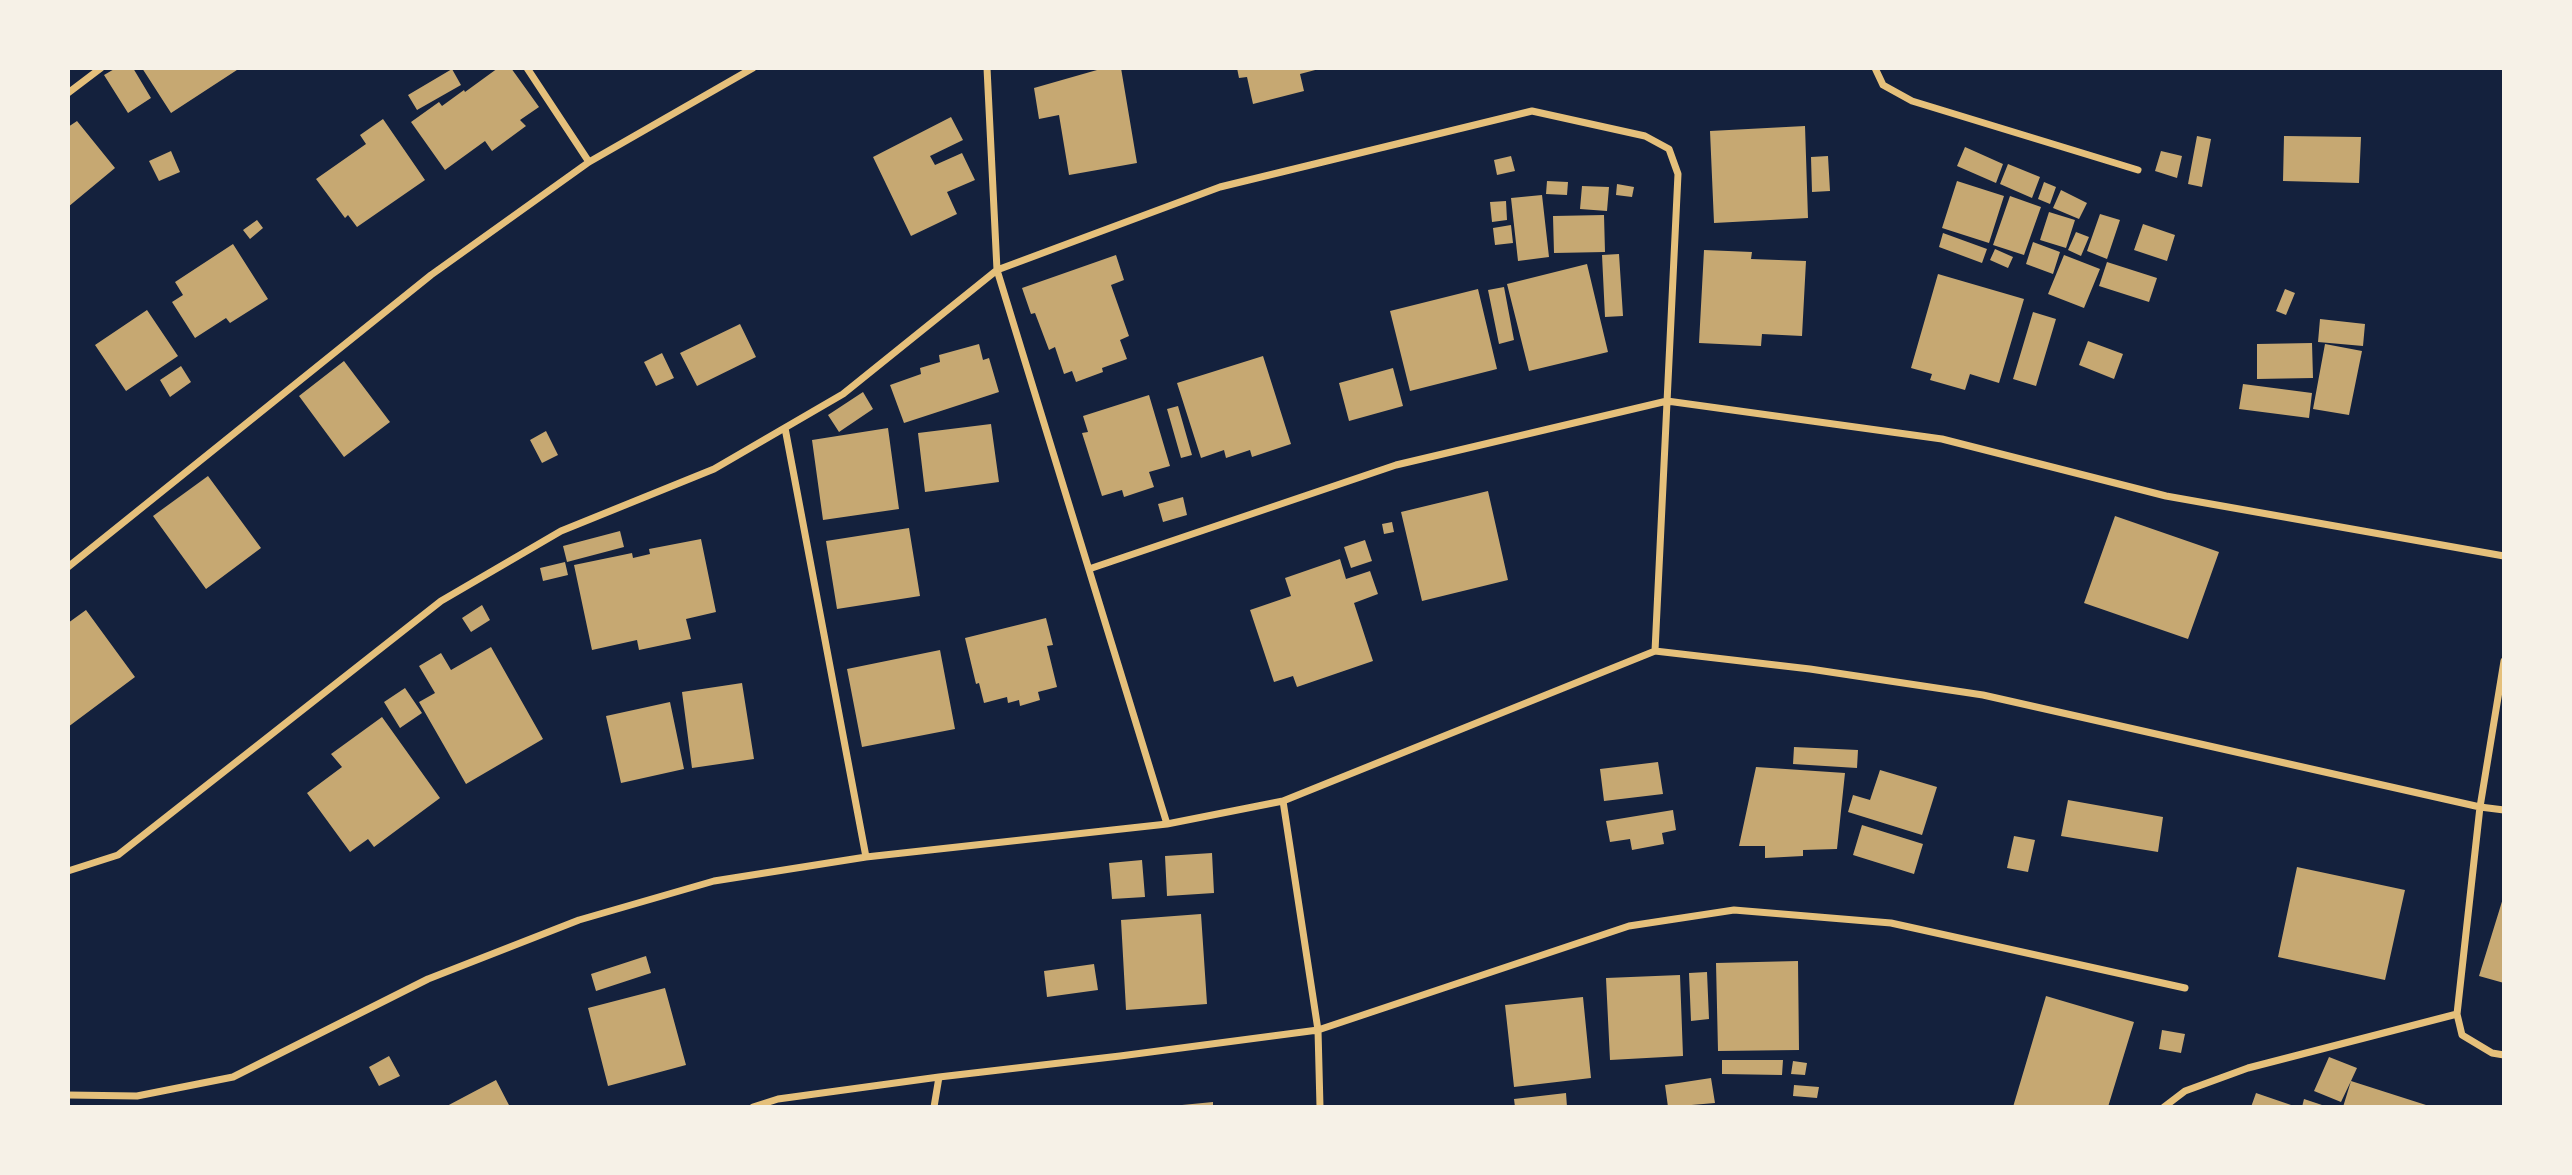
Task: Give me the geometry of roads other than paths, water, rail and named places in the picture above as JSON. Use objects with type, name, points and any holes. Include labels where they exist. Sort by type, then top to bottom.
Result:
[{"type":"street","points":[[68,93],[101,68]]},
{"type":"street","points":[[527,68],[589,162]]},
{"type":"street","points":[[68,567],[431,275],[589,162],[753,68]]},
{"type":"street","points":[[987,68],[997,270],[1167,824]]},
{"type":"street","points":[[1875,68],[1884,85],[1912,101],[2138,170]]},
{"type":"street","points":[[68,871],[118,855],[441,601],[561,531],[714,469],[843,394],[997,270],[1220,187],[1532,111],[1646,136],[1669,149],[1678,174],[1655,651]]},
{"type":"street","points":[[1089,569],[1396,465],[1667,401],[1942,439],[2166,496],[2504,556]]},
{"type":"street","points":[[785,428],[866,857]]},
{"type":"street","points":[[68,1095],[137,1096],[233,1077],[428,979],[579,920],[714,881],[866,857],[1167,824],[1283,801],[1655,651],[1810,669],[1983,695],[2480,807],[2504,810]]},
{"type":"street","points":[[2504,661],[2480,807],[2457,1014],[2462,1035],[2492,1053],[2504,1055]]},
{"type":"street","points":[[1283,801],[1318,1030],[1320,1107]]},
{"type":"street","points":[[753,1107],[778,1099],[939,1077],[1318,1030],[1629,926],[1734,910],[1891,923],[2185,988]]},
{"type":"street","points":[[2164,1107],[2185,1091],[2248,1068],[2457,1014]]},
{"type":"street","points":[[934,1107],[939,1077]]}]
